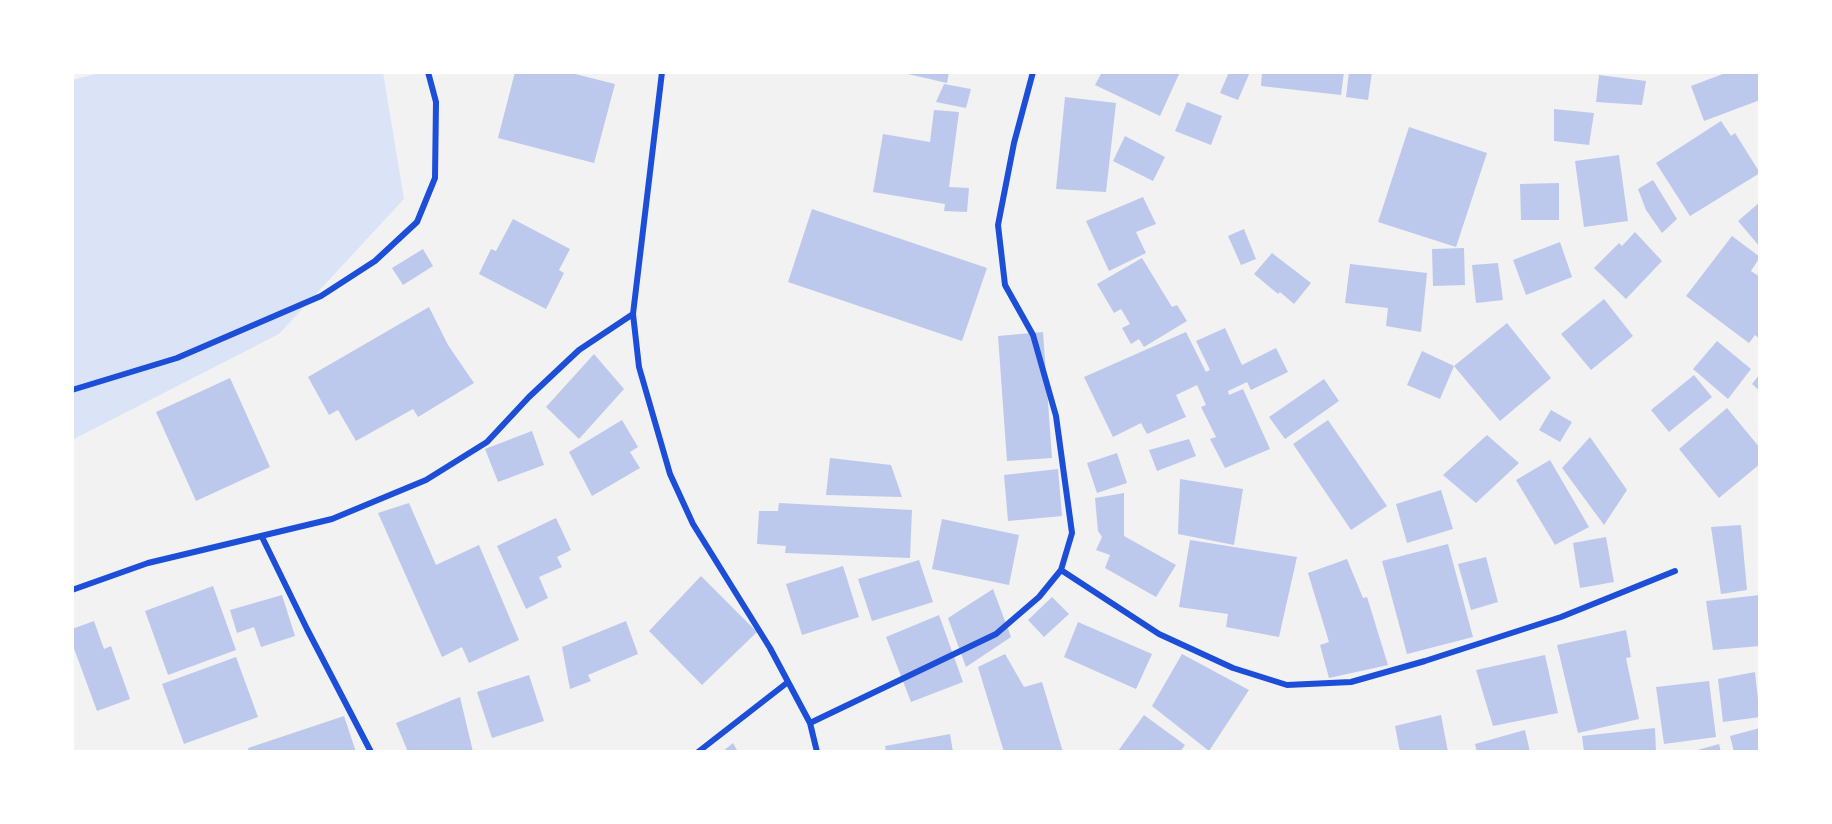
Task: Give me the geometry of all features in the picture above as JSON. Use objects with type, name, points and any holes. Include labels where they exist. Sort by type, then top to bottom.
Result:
[{"type":"street","points":[[72,390],[177,358],[321,296],[375,261],[417,222],[435,178],[435,102],[428,72]]},
{"type":"street","points":[[662,72],[633,314],[639,367],[670,474],[693,524],[770,648],[810,723],[817,752]]},
{"type":"street","points":[[810,723],[996,634],[1039,597],[1061,570],[1072,533],[1056,416],[1033,335],[1005,285],[998,225],[1014,143],[1033,72]]},
{"type":"street","points":[[72,590],[148,563],[332,519],[426,480],[487,442],[529,397],[579,350],[633,314]]},
{"type":"street","points":[[262,537],[371,752]]},
{"type":"street","points":[[1061,570],[1160,634],[1233,668],[1287,685],[1351,682],[1425,661],[1561,617],[1675,571]]},
{"type":"street","points":[[698,752],[788,682]]},
{"type":"shaded area","points":[[103,72],[383,72],[404,199],[279,334],[72,440],[72,80]]},
{"type":"building","points":[[515,72],[567,72],[615,84],[594,163],[498,138]]},
{"type":"building","points":[[899,72],[949,72],[947,83]]},
{"type":"building","points":[[1102,72],[1180,72],[1160,116],[1095,85]]},
{"type":"building","points":[[1229,72],[1250,72],[1238,100],[1220,93]]},
{"type":"building","points":[[1262,72],[1344,72],[1341,95],[1261,86]]},
{"type":"building","points":[[1349,72],[1372,72],[1368,100],[1346,97]]},
{"type":"building","points":[[1728,72],[1760,72],[1760,100],[1704,121],[1691,86]]},
{"type":"building","points":[[1599,75],[1646,81],[1642,105],[1596,102]]},
{"type":"building","points":[[944,84],[971,89],[966,108],[936,102]]},
{"type":"building","points":[[1065,97],[1116,103],[1106,192],[1056,189]]},
{"type":"building","points":[[1187,102],[1222,116],[1211,145],[1175,131]]},
{"type":"building","points":[[1554,109],[1594,113],[1589,145],[1554,141]]},
{"type":"building","points":[[934,110],[959,112],[949,187],[969,188],[967,212],[944,211],[945,204],[873,192],[883,134],[930,142]]},
{"type":"building","points":[[1721,121],[1731,136],[1735,133],[1760,173],[1690,216],[1656,163]]},
{"type":"building","points":[[1409,127],[1487,153],[1456,247],[1378,222]]},
{"type":"building","points":[[1125,136],[1165,157],[1153,181],[1113,161]]},
{"type":"building","points":[[1619,155],[1628,221],[1584,227],[1575,161]]},
{"type":"building","points":[[1653,180],[1677,219],[1662,233],[1646,210],[1638,189]]},
{"type":"building","points":[[1559,183],[1559,220],[1521,220],[1520,184]]},
{"type":"building","points":[[1143,197],[1156,224],[1136,232],[1146,253],[1109,271],[1086,221]]},
{"type":"building","points":[[1760,202],[1760,247],[1738,221]]},
{"type":"building","points":[[812,209],[987,268],[962,341],[788,282]]},
{"type":"building","points":[[513,219],[570,249],[559,270],[564,273],[546,309],[479,274],[491,249],[496,251]]},
{"type":"building","points":[[1244,229],[1256,259],[1241,265],[1228,236]]},
{"type":"building","points":[[1635,232],[1662,261],[1626,299],[1594,268],[1619,243],[1622,246]]},
{"type":"building","points":[[1732,236],[1760,257],[1751,271],[1760,277],[1760,339],[1755,335],[1749,343],[1686,296]]},
{"type":"building","points":[[1560,242],[1572,277],[1526,295],[1513,260]]},
{"type":"building","points":[[1464,248],[1465,285],[1433,286],[1432,249]]},
{"type":"building","points":[[423,249],[433,266],[403,285],[392,268]]},
{"type":"building","points":[[1272,253],[1311,283],[1294,304],[1254,274]]},
{"type":"building","points":[[1142,258],[1172,307],[1177,305],[1187,321],[1144,347],[1139,339],[1131,344],[1122,328],[1130,324],[1121,309],[1114,313],[1097,284]]},
{"type":"building","points":[[1498,263],[1503,300],[1476,303],[1472,265]]},
{"type":"building","points":[[1350,264],[1427,273],[1421,332],[1386,326],[1388,308],[1345,303]]},
{"type":"building","points":[[1604,299],[1633,336],[1591,370],[1561,334]]},
{"type":"building","points":[[429,307],[448,345],[474,383],[418,417],[413,409],[356,441],[338,410],[329,415],[308,377]]},
{"type":"building","points":[[1507,323],[1551,378],[1500,421],[1454,366]]},
{"type":"building","points":[[1225,328],[1242,365],[1276,348],[1288,372],[1251,390],[1247,382],[1228,391],[1229,395],[1243,389],[1270,449],[1225,468],[1210,439],[1216,437],[1201,407],[1206,405],[1197,385],[1176,395],[1186,417],[1147,434],[1141,423],[1113,437],[1084,377],[1186,332],[1206,372],[1210,370],[1196,341]]},
{"type":"building","points":[[1043,332],[1052,458],[1007,461],[998,336]]},
{"type":"building","points":[[1717,341],[1751,369],[1728,399],[1693,369]]},
{"type":"building","points":[[1422,351],[1454,366],[1440,399],[1407,385]]},
{"type":"building","points":[[594,354],[624,389],[579,439],[546,407]]},
{"type":"building","points":[[1760,374],[1760,391],[1752,384]]},
{"type":"building","points":[[1694,375],[1712,397],[1669,432],[1651,410]]},
{"type":"building","points":[[230,378],[270,467],[196,501],[156,412]]},
{"type":"building","points":[[1324,379],[1339,401],[1285,439],[1269,417]]},
{"type":"building","points":[[1727,408],[1760,448],[1760,464],[1719,498],[1679,449]]},
{"type":"building","points":[[1551,410],[1572,422],[1560,442],[1539,430]]},
{"type":"building","points":[[622,420],[638,447],[630,452],[640,468],[592,496],[569,452]]},
{"type":"building","points":[[1328,420],[1387,506],[1351,530],[1293,444]]},
{"type":"building","points":[[532,431],[544,465],[498,482],[485,449]]},
{"type":"building","points":[[1487,435],[1519,463],[1476,503],[1443,475]]},
{"type":"building","points":[[1590,437],[1627,490],[1604,525],[1562,468]]},
{"type":"building","points":[[1189,439],[1196,456],[1157,471],[1149,450]]},
{"type":"building","points":[[1117,453],[1127,483],[1097,493],[1087,463]]},
{"type":"building","points":[[830,458],[891,465],[902,497],[826,495]]},
{"type":"building","points":[[1550,460],[1589,527],[1555,545],[1516,480]]},
{"type":"building","points":[[1058,469],[1062,516],[1008,521],[1004,475]]},
{"type":"building","points":[[1180,479],[1243,489],[1234,545],[1178,534]]},
{"type":"building","points":[[1441,490],[1453,529],[1407,543],[1396,504]]},
{"type":"building","points":[[1124,493],[1124,536],[1176,565],[1156,597],[1105,568],[1110,555],[1096,550],[1102,537],[1098,531],[1095,498]]},
{"type":"building","points":[[409,503],[436,565],[479,545],[519,640],[469,663],[462,647],[442,657],[378,513]]},
{"type":"building","points":[[779,503],[912,510],[910,558],[785,553],[786,546],[757,544],[759,511],[778,511]]},
{"type":"building","points":[[556,518],[571,550],[557,557],[562,567],[539,577],[548,598],[526,609],[497,546]]},
{"type":"building","points":[[942,519],[1019,535],[1009,585],[932,569]]},
{"type":"building","points":[[1741,525],[1747,590],[1721,594],[1711,527]]},
{"type":"building","points":[[1606,537],[1614,582],[1580,588],[1573,543]]},
{"type":"building","points":[[1190,540],[1297,557],[1279,637],[1226,627],[1228,614],[1179,607]]},
{"type":"building","points":[[1448,544],[1473,637],[1407,654],[1382,561]]},
{"type":"building","points":[[1486,557],[1498,602],[1471,610],[1458,564]]},
{"type":"building","points":[[1347,559],[1363,598],[1367,597],[1388,665],[1329,678],[1320,645],[1329,642],[1308,573]]},
{"type":"building","points":[[919,560],[933,602],[872,621],[858,579]]},
{"type":"building","points":[[843,566],[859,617],[802,635],[786,584]]},
{"type":"building","points":[[701,576],[757,632],[702,685],[649,631]]},
{"type":"building","points":[[213,586],[236,650],[168,675],[145,611]]},
{"type":"building","points":[[993,589],[1011,637],[966,667],[948,618]]},
{"type":"building","points":[[282,595],[295,636],[261,647],[254,627],[237,633],[230,610]]},
{"type":"building","points":[[1760,595],[1760,646],[1713,650],[1706,601]]},
{"type":"building","points":[[1052,597],[1069,614],[1044,637],[1028,620]]},
{"type":"building","points":[[939,615],[963,682],[911,702],[886,637]]},
{"type":"building","points":[[94,621],[104,649],[111,646],[130,699],[97,711],[72,643],[72,629]]},
{"type":"building","points":[[626,621],[638,654],[588,675],[591,681],[570,689],[562,647]]},
{"type":"building","points":[[1078,622],[1152,654],[1136,689],[1064,657]]},
{"type":"building","points":[[1626,630],[1631,657],[1626,658],[1639,719],[1578,733],[1557,645]]},
{"type":"building","points":[[1005,654],[1024,687],[1042,682],[1063,752],[1004,752],[978,667]]},
{"type":"building","points":[[1182,654],[1249,690],[1209,751],[1152,706]]},
{"type":"building","points":[[1545,655],[1558,713],[1493,726],[1476,670]]},
{"type":"building","points":[[236,657],[258,717],[184,744],[162,684]]},
{"type":"building","points":[[1755,672],[1760,717],[1723,722],[1718,679]]},
{"type":"building","points":[[529,675],[544,721],[492,738],[477,692]]},
{"type":"building","points":[[1709,681],[1716,737],[1664,744],[1656,687]]},
{"type":"building","points":[[460,697],[473,752],[408,752],[396,723]]},
{"type":"building","points":[[1144,715],[1185,745],[1180,752],[1118,751]]},
{"type":"building","points":[[1441,715],[1448,752],[1400,752],[1395,726]]},
{"type":"building","points":[[344,716],[356,752],[249,752],[248,748]]},
{"type":"building","points":[[1655,728],[1656,752],[1584,752],[1582,736]]},
{"type":"building","points":[[1760,728],[1760,752],[1734,752],[1730,736]]},
{"type":"building","points":[[1525,730],[1530,752],[1477,752],[1475,744]]},
{"type":"building","points":[[950,734],[953,752],[886,752],[885,746]]},
{"type":"building","points":[[733,743],[738,752],[722,752]]},
{"type":"building","points":[[1719,744],[1721,752],[1694,752],[1694,751]]}]
